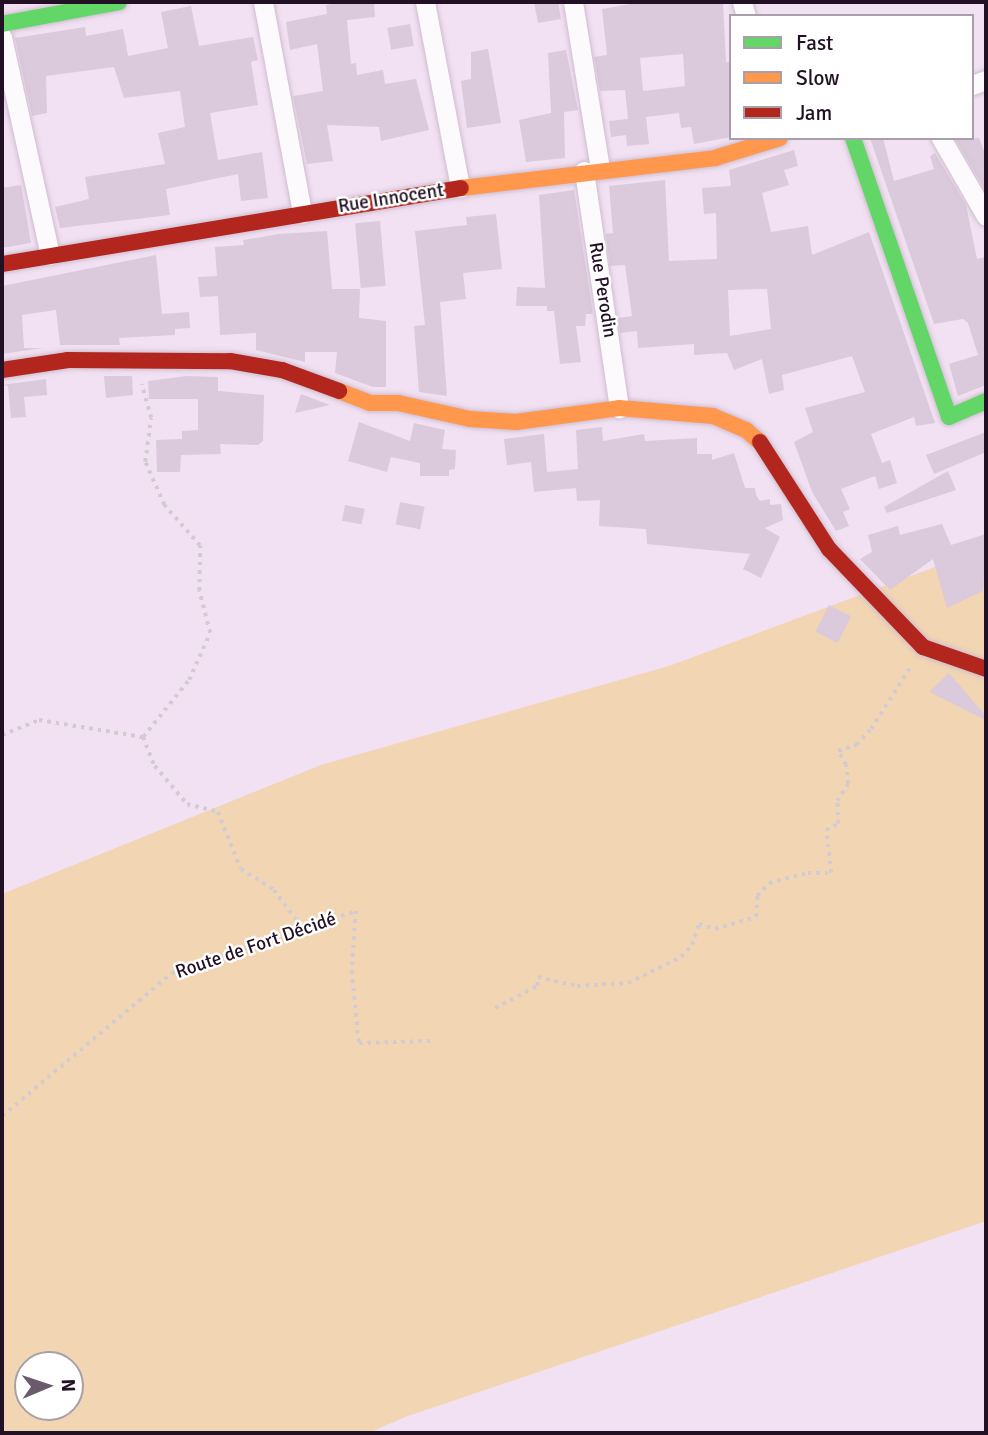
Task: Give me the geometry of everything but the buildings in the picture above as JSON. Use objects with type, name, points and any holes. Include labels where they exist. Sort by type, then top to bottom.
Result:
[{"type":"street","points":[[2,24],[119,2]]},
{"type":"street","points":[[263,2],[302,213]]},
{"type":"street","points":[[425,2],[460,188]]},
{"type":"street","name":"Rue Perodin","points":[[573,2],[619,408]]},
{"type":"street","points":[[2,37],[50,256]]},
{"type":"street","name":"Rue Innocent","points":[[2,264],[460,188],[592,170],[715,158],[774,140]]},
{"type":"street","points":[[854,140],[949,417],[986,401]]},
{"type":"street","points":[[941,140],[985,211]]},
{"type":"street","points":[[2,370],[68,360],[136,358],[230,361],[282,370],[370,403],[398,403],[470,419],[516,422],[619,408],[713,416],[746,430],[766,448],[829,549],[923,647],[986,669]]},
{"type":"path","points":[[136,358],[151,418],[145,462],[164,505],[200,546],[199,591],[210,633],[189,680],[143,737]]},
{"type":"path","points":[[495,1008],[537,986],[538,977],[577,986],[628,983],[681,957],[692,945],[699,924],[715,929],[756,917],[757,896],[768,883],[808,873],[831,873],[826,830],[838,824],[836,801],[848,784],[846,765],[838,751],[856,745],[871,729],[923,647]]},
{"type":"path","points":[[2,735],[39,720],[143,737]]},
{"type":"path","points":[[143,737],[155,766],[187,804],[218,811],[241,869],[274,890],[303,929]]},
{"type":"path","name":"Route de Fort Décidé","points":[[2,1116],[172,973],[356,911],[352,971],[359,1042],[431,1041]]},
{"type":"shaded area","points":[[986,548],[986,1221],[405,1417],[369,1433],[2,1433],[2,894],[321,765],[669,666]]},
{"type":"traffic: fast","points":[[2,24],[119,2]]},
{"type":"traffic: fast","points":[[854,140],[949,417],[986,401]]},
{"type":"traffic: slow","points":[[461,188],[715,158],[774,140]]},
{"type":"traffic: slow","points":[[339,391],[370,403],[398,403],[470,419],[516,422],[619,408],[713,416],[746,430],[760,442]]},
{"type":"traffic: jam","points":[[2,264],[461,188]]},
{"type":"traffic: jam","points":[[2,370],[68,360],[230,361],[282,370],[339,391]]},
{"type":"traffic: jam","points":[[760,442],[829,549],[923,647],[986,669]]}]
